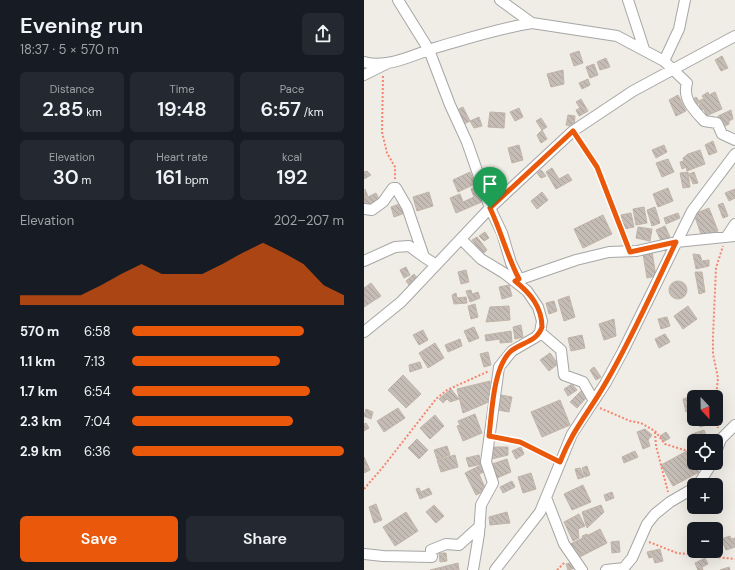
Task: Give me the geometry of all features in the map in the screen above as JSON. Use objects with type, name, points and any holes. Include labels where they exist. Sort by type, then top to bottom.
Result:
[{"type":"street","points":[[398,0],[429,50],[450,106],[472,155],[490,208],[502,233],[517,280]]},
{"type":"street","points":[[500,0],[532,23]]},
{"type":"street","points":[[628,0],[644,49]]},
{"type":"street","points":[[664,61],[679,29],[685,0]]},
{"type":"street","points":[[364,75],[386,64],[429,50],[514,26],[532,23],[617,36],[644,49],[664,61],[687,83],[684,90],[689,105],[704,122],[717,123],[722,134],[735,140]]},
{"type":"street","points":[[364,332],[401,302],[435,264],[490,208],[573,131],[633,91],[735,36]]},
{"type":"street","points":[[364,62],[386,64]]},
{"type":"street","points":[[495,570],[532,524],[547,500],[560,462],[572,434],[594,401],[644,311],[692,211],[735,154]]},
{"type":"street","points":[[364,209],[372,210],[383,202],[393,188],[396,188],[407,207],[424,257]]},
{"type":"street","points":[[517,280],[582,258],[609,252],[630,252],[676,242],[731,236],[735,224]]},
{"type":"street","points":[[461,239],[481,259],[517,280],[538,307],[542,322],[540,332],[531,341],[512,351],[500,367],[486,462],[493,483],[482,505],[473,570]]},
{"type":"street","points":[[364,262],[395,247],[409,246],[435,264]]},
{"type":"street","points":[[540,332],[561,350],[564,375],[583,382],[594,401]]},
{"type":"street","points":[[723,437],[735,425]]},
{"type":"street","points":[[606,570],[623,569],[632,558],[647,524],[655,514],[670,502],[687,492]]},
{"type":"street","points":[[547,500],[564,544],[582,570]]},
{"type":"street","points":[[364,554],[432,557],[431,550],[446,544],[459,545],[480,526]]},
{"type":"path","points":[[386,64],[382,94],[382,132],[387,153],[395,167],[396,188]]},
{"type":"path","points":[[573,131],[597,167],[630,252]]},
{"type":"path","points":[[717,390],[718,378],[713,354],[716,268],[720,254],[731,236]]},
{"type":"path","points":[[364,489],[384,467],[436,399],[447,390],[500,367]]},
{"type":"path","points":[[594,401],[602,410],[630,422],[641,423],[655,431],[664,444],[687,450]]},
{"type":"path","points":[[655,431],[656,446],[670,502]]},
{"type":"path","points":[[489,436],[520,442],[560,462]]},
{"type":"path","points":[[641,539],[678,553],[735,559]]},
{"type":"building","points":[[579,51],[583,63],[574,66],[570,54]]},
{"type":"building","points":[[722,56],[728,68],[721,71],[715,60]]},
{"type":"building","points":[[606,58],[610,67],[600,70],[597,62]]},
{"type":"building","points":[[594,64],[598,75],[590,78],[586,67]]},
{"type":"building","points":[[563,70],[564,84],[551,87],[547,74]]},
{"type":"building","points":[[588,79],[590,85],[582,89],[579,83]]},
{"type":"building","points":[[708,92],[709,95],[715,92],[722,109],[706,116],[704,109],[701,110],[699,104],[701,104],[700,100],[704,99],[702,96]]},
{"type":"building","points":[[678,95],[686,111],[676,116],[669,100]]},
{"type":"building","points":[[696,97],[700,102],[696,105],[692,100]]},
{"type":"building","points":[[581,99],[588,111],[579,116],[576,110],[580,108],[576,102]]},
{"type":"building","points":[[463,107],[470,121],[464,124],[457,110]]},
{"type":"building","points":[[519,108],[523,117],[515,121],[510,112]]},
{"type":"building","points":[[731,110],[733,119],[729,121],[729,124],[723,127],[718,116]]},
{"type":"building","points":[[490,112],[505,113],[504,128],[488,127]]},
{"type":"building","points":[[568,115],[575,116],[574,126],[566,125]]},
{"type":"building","points":[[479,117],[482,126],[474,128],[470,121]]},
{"type":"building","points":[[541,118],[547,127],[542,130],[536,121]]},
{"type":"building","points":[[542,130],[547,139],[541,143],[537,135]]},
{"type":"building","points":[[713,141],[717,152],[709,155],[705,145]]},
{"type":"building","points":[[519,145],[523,160],[512,163],[508,148]]},
{"type":"building","points":[[664,145],[667,152],[656,158],[652,150]]},
{"type":"building","points":[[700,150],[705,164],[687,171],[686,167],[682,169],[680,162],[684,161],[683,158],[688,154]]},
{"type":"building","points":[[668,159],[674,172],[662,177],[656,163]]},
{"type":"building","points":[[552,168],[559,179],[568,174],[572,180],[556,189],[546,172]]},
{"type":"building","points":[[541,170],[546,176],[541,178],[537,173]]},
{"type":"building","points":[[367,171],[371,175],[364,179],[364,172]]},
{"type":"building","points":[[470,172],[475,184],[458,192],[453,180]]},
{"type":"building","points":[[688,172],[690,187],[683,188],[680,173]]},
{"type":"building","points":[[694,172],[698,183],[693,184],[689,174]]},
{"type":"building","points":[[504,177],[505,184],[493,187],[491,180]]},
{"type":"building","points":[[478,186],[484,201],[456,213],[450,198],[460,194],[463,202],[474,197],[471,189]]},
{"type":"building","points":[[668,188],[673,201],[658,207],[653,194]]},
{"type":"building","points":[[365,189],[368,197],[376,193],[380,201],[364,208]]},
{"type":"building","points":[[735,189],[735,198],[729,201],[725,193]]},
{"type":"building","points":[[429,192],[433,206],[417,211],[413,197]]},
{"type":"building","points":[[542,192],[548,200],[537,209],[531,201]]},
{"type":"building","points":[[402,203],[405,213],[394,217],[391,207]]},
{"type":"building","points":[[723,203],[728,216],[723,218],[718,205]]},
{"type":"building","points":[[644,207],[647,223],[636,225],[633,209]]},
{"type":"building","points":[[655,207],[660,223],[652,226],[647,210]]},
{"type":"building","points":[[709,208],[718,231],[702,237],[694,214]]},
{"type":"building","points":[[631,213],[634,227],[624,229],[621,215]]},
{"type":"building","points":[[678,213],[680,218],[666,224],[664,218]]},
{"type":"building","points":[[603,215],[612,234],[583,248],[574,229]]},
{"type":"building","points":[[665,226],[670,237],[661,241],[656,230]]},
{"type":"building","points":[[638,227],[652,229],[650,241],[636,238]]},
{"type":"building","points":[[485,232],[489,238],[484,241],[479,236]]},
{"type":"building","points":[[477,237],[487,250],[483,254],[472,240]]},
{"type":"building","points":[[652,252],[656,276],[647,278],[643,254]]},
{"type":"building","points":[[693,254],[700,255],[702,261],[709,260],[709,266],[696,269]]},
{"type":"building","points":[[406,267],[410,275],[404,278],[400,270]]},
{"type":"building","points":[[466,270],[469,282],[461,284],[458,272]]},
{"type":"building","points":[[695,272],[702,272],[705,292],[699,294]]},
{"type":"building","points":[[414,274],[418,279],[409,285],[406,281]]},
{"type":"building","points":[[678,281],[684,284],[687,290],[684,296],[678,299],[672,296],[669,290],[672,284]]},
{"type":"building","points":[[371,283],[381,296],[364,307],[364,288]]},
{"type":"building","points":[[509,285],[512,296],[502,299],[499,287]]},
{"type":"building","points":[[471,290],[472,294],[478,292],[480,298],[470,302],[466,291]]},
{"type":"building","points":[[456,293],[457,298],[466,297],[467,303],[454,304],[452,295]]},
{"type":"building","points":[[569,296],[575,317],[564,321],[558,300]]},
{"type":"building","points":[[554,301],[557,311],[549,314],[546,303]]},
{"type":"building","points":[[475,304],[478,317],[471,319],[468,306]]},
{"type":"building","points":[[509,306],[510,320],[486,322],[490,307]]},
{"type":"building","points":[[688,306],[697,319],[683,329],[674,316]]},
{"type":"building","points":[[667,317],[670,326],[661,329],[658,319]]},
{"type":"building","points":[[614,319],[616,336],[604,340],[599,324]]},
{"type":"building","points":[[521,325],[523,337],[515,339],[513,327]]},
{"type":"building","points":[[474,327],[479,338],[469,342],[464,331]]},
{"type":"building","points":[[423,330],[428,340],[419,345],[413,335]]},
{"type":"building","points":[[511,331],[512,342],[500,343],[500,339],[486,341],[485,335]]},
{"type":"building","points":[[665,334],[670,342],[659,348],[655,339]]},
{"type":"building","points":[[582,335],[585,348],[571,351],[568,338]]},
{"type":"building","points":[[460,339],[462,346],[448,352],[445,345]]},
{"type":"building","points":[[435,343],[444,358],[428,368],[419,353]]},
{"type":"building","points":[[488,352],[491,365],[484,367],[480,354]]},
{"type":"building","points":[[550,353],[558,364],[549,371],[540,360]]},
{"type":"building","points":[[420,362],[422,368],[410,372],[409,365]]},
{"type":"building","points":[[594,367],[601,377],[596,380],[590,370]]},
{"type":"building","points":[[403,375],[421,394],[406,408],[388,390]]},
{"type":"building","points":[[490,381],[491,401],[463,413],[457,389]]},
{"type":"building","points":[[572,384],[577,390],[568,396],[564,389]]},
{"type":"building","points":[[451,389],[459,399],[450,402],[447,399],[443,403],[439,399]]},
{"type":"building","points":[[581,391],[587,397],[577,408],[570,402]]},
{"type":"building","points":[[501,395],[512,397],[509,412],[498,410]]},
{"type":"building","points":[[687,398],[687,412],[686,412],[683,399]]},
{"type":"building","points":[[560,400],[570,425],[542,437],[531,412]]},
{"type":"building","points":[[398,408],[405,418],[384,432],[377,421]]},
{"type":"building","points":[[366,409],[373,412],[371,419],[364,416]]},
{"type":"building","points":[[475,414],[482,433],[463,441],[457,426],[460,425],[458,421]]},
{"type":"building","points":[[435,415],[444,426],[430,439],[420,428]]},
{"type":"building","points":[[366,423],[369,428],[364,431],[364,424]]},
{"type":"building","points":[[645,429],[652,435],[648,440],[650,446],[643,449],[637,432]]},
{"type":"building","points":[[704,430],[705,434],[692,434]]},
{"type":"building","points":[[666,432],[670,438],[663,442],[660,436]]},
{"type":"building","points":[[417,439],[428,450],[419,459],[408,448]]},
{"type":"building","points":[[447,446],[450,455],[437,459],[434,450]]},
{"type":"building","points":[[493,447],[508,447],[508,455],[492,459]]},
{"type":"building","points":[[521,447],[524,454],[516,459],[512,451]]},
{"type":"building","points":[[635,451],[638,457],[624,463],[622,457]]},
{"type":"building","points":[[687,451],[687,470],[698,470],[699,472],[673,486],[661,465]]},
{"type":"building","points":[[455,455],[458,467],[441,472],[437,460]]},
{"type":"building","points":[[479,455],[481,464],[469,467],[466,458]]},
{"type":"building","points":[[364,457],[370,470],[364,473]]},
{"type":"building","points":[[507,459],[511,472],[497,478],[492,464]]},
{"type":"building","points":[[481,465],[484,472],[479,474],[486,490],[476,495],[465,473]]},
{"type":"building","points":[[587,466],[590,475],[585,477],[582,468]]},
{"type":"building","points":[[580,468],[584,477],[578,479],[575,469]]},
{"type":"building","points":[[531,473],[536,489],[523,493],[518,477]]},
{"type":"building","points":[[512,481],[515,487],[503,493],[500,487]]},
{"type":"building","points":[[583,485],[591,502],[572,510],[564,494]]},
{"type":"building","points":[[419,488],[421,492],[429,488],[432,494],[420,499],[416,489]]},
{"type":"building","points":[[612,492],[614,498],[606,501],[604,495]]},
{"type":"building","points":[[376,504],[382,520],[374,523],[369,507]]},
{"type":"building","points":[[434,505],[444,516],[436,523],[426,512]]},
{"type":"building","points":[[601,505],[604,512],[587,528],[582,512]]},
{"type":"building","points":[[406,512],[418,531],[395,546],[383,527]]},
{"type":"building","points":[[507,512],[510,523],[490,525],[489,517]]},
{"type":"building","points":[[579,514],[585,526],[578,529],[579,538],[573,541],[564,522]]},
{"type":"building","points":[[600,529],[607,543],[578,558],[571,544]]},
{"type":"building","points":[[587,534],[588,536],[593,534],[595,537],[599,535],[602,545],[575,556],[570,544],[583,539],[582,536]]},
{"type":"building","points":[[730,536],[731,539],[735,538],[735,547],[726,550],[723,543],[723,538]]},
{"type":"building","points":[[619,541],[620,552],[612,553],[611,542]]},
{"type":"building","points":[[660,549],[663,561],[655,563],[653,557],[649,558],[647,552]]},
{"type":"building","points":[[439,553],[446,553],[447,561],[440,562]]},
{"type":"building","points":[[705,558],[708,564],[702,567],[703,570],[698,570],[695,563]]},
{"type":"building","points":[[574,562],[576,568],[568,570],[566,564]]},
{"type":"building","points":[[458,563],[459,570],[430,570]]},
{"type":"building","points":[[729,567],[730,570],[720,570]]},
{"type":"route","points":[[573,131],[597,167],[618,217],[630,252],[676,242],[644,311],[623,351],[605,384],[572,434],[560,462],[520,442],[489,436],[500,367],[505,358],[512,351],[536,337],[542,327],[538,307],[527,291],[515,281],[519,279],[511,263],[502,233],[490,208],[542,158],[573,131]]}]
